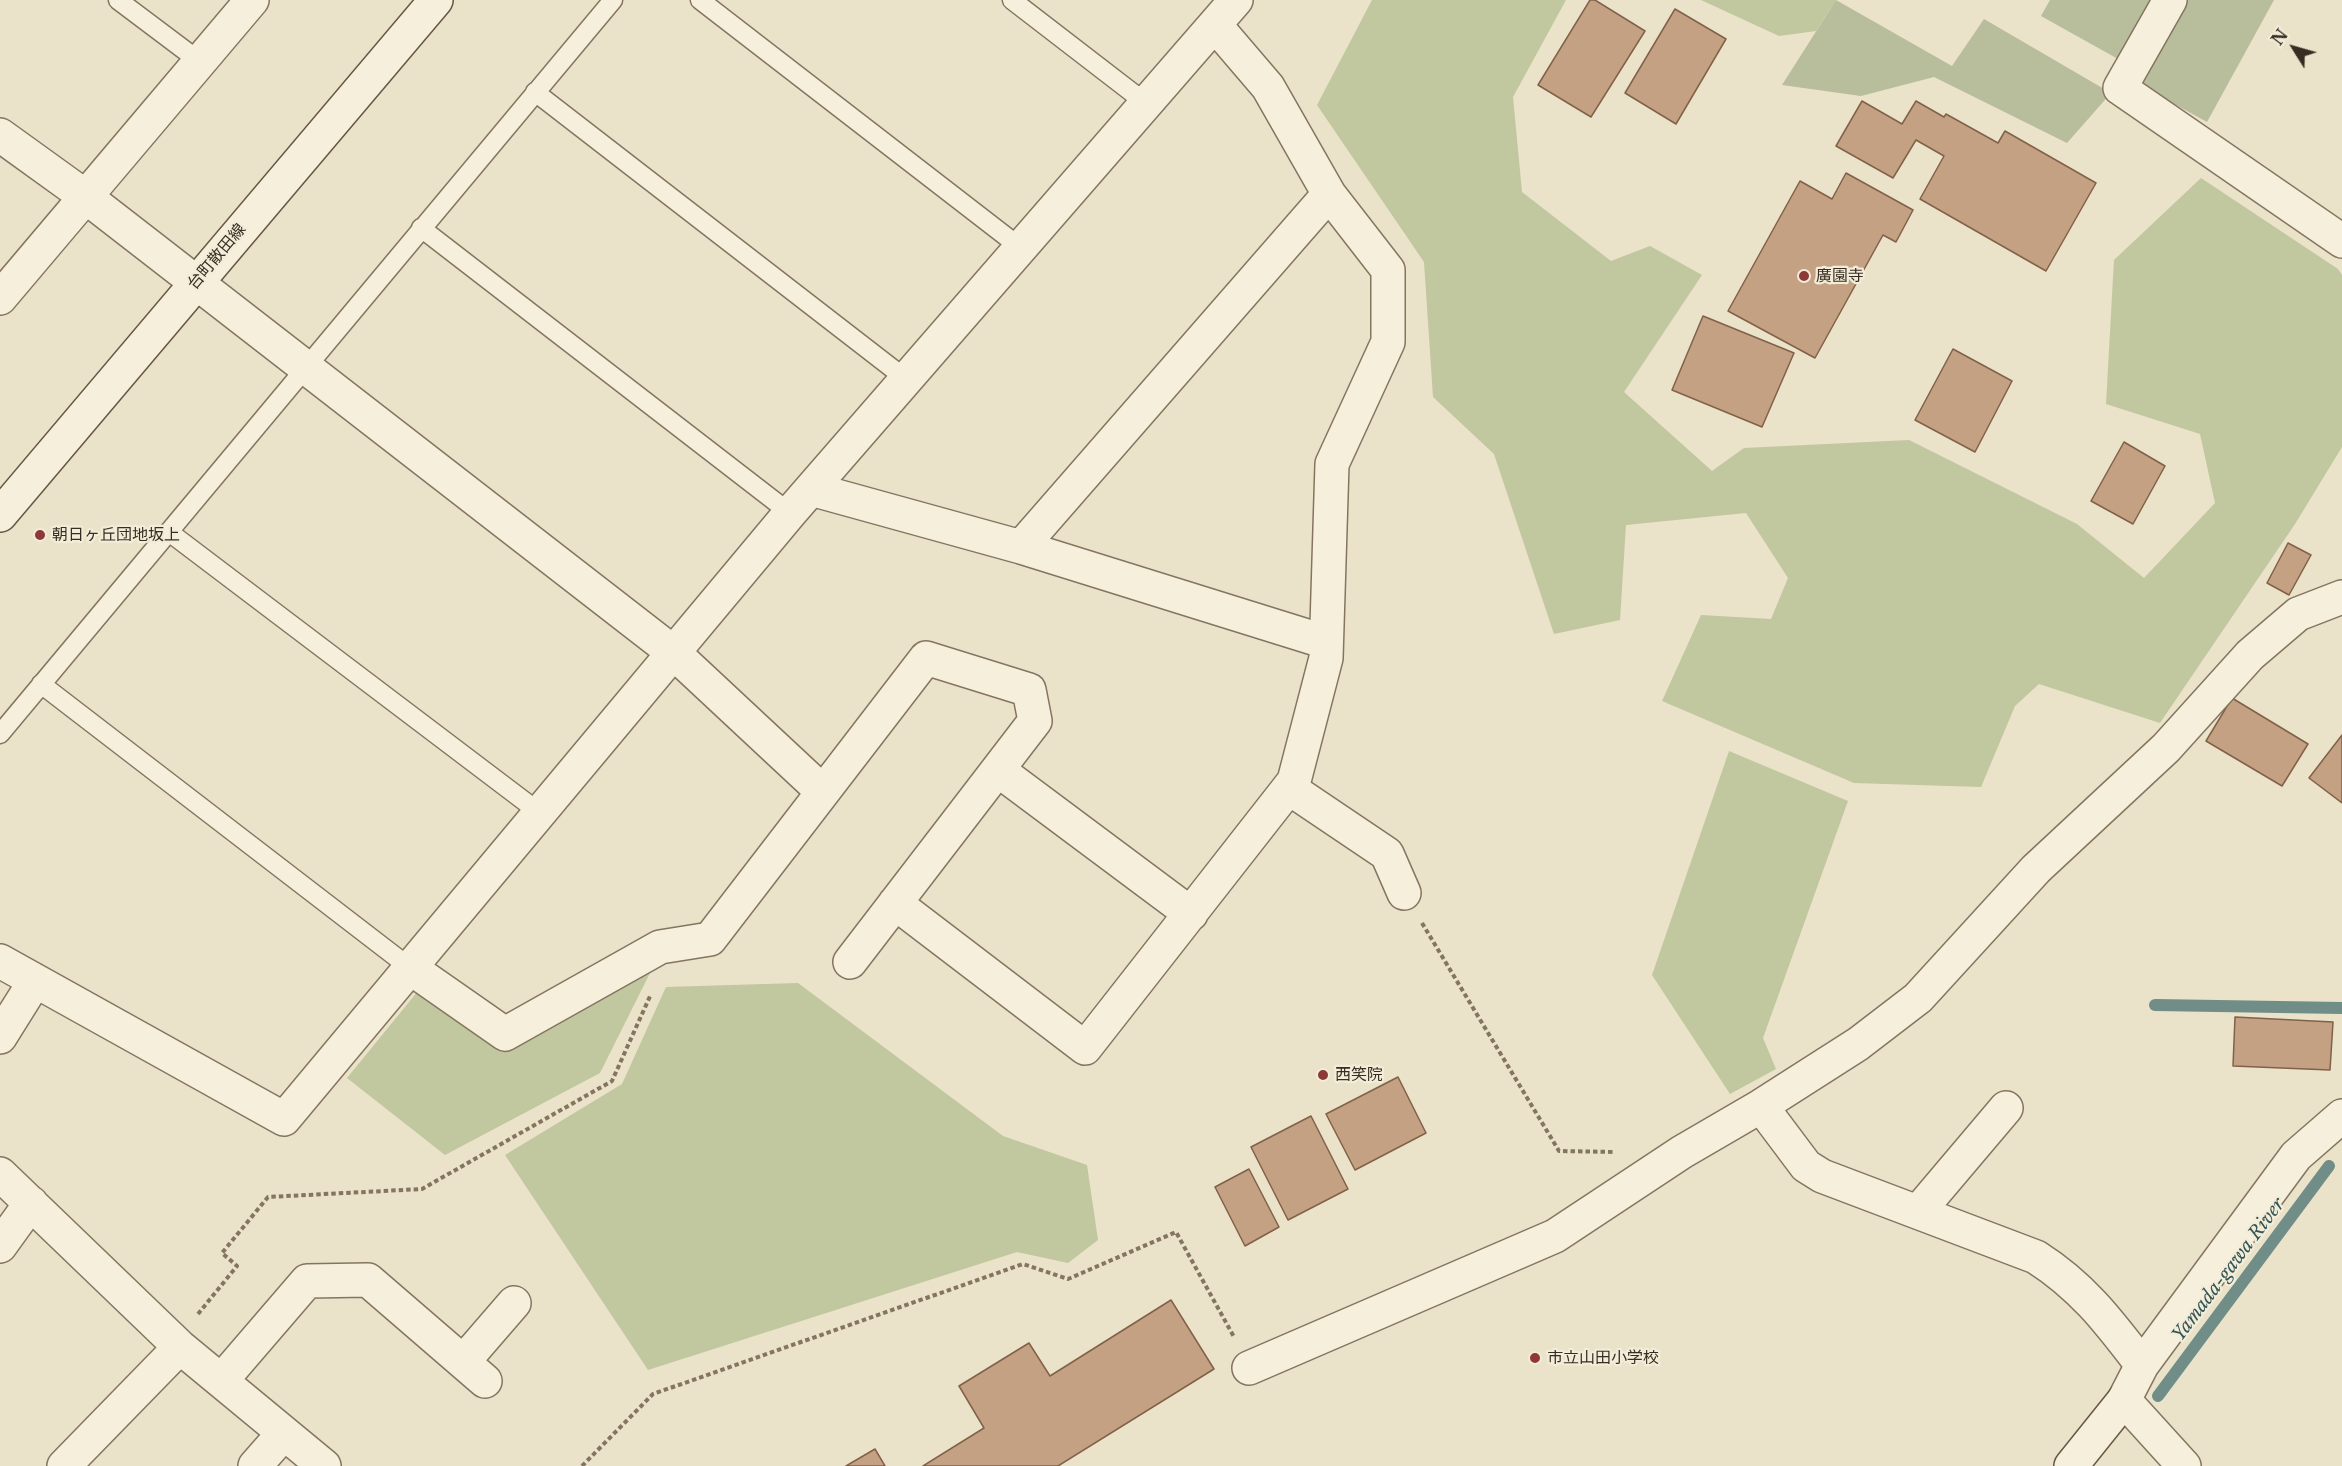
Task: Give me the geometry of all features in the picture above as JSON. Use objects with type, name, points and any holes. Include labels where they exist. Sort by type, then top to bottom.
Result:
[{"type":"street","points":[[0,298],[252,0]]},
{"type":"street","name":"台町散田線","points":[[0,515],[436,0]]},
{"type":"street","points":[[0,961],[284,1119],[801,501],[1236,0]]},
{"type":"street","points":[[2170,0],[2120,88],[2342,241]]},
{"type":"street","points":[[895,903],[1085,1048],[1294,781],[1326,658],[1332,464],[1388,342],[1388,270],[1329,194],[1268,87],[1215,25]]},
{"type":"street","points":[[0,135],[86,197],[674,653],[824,792]]},
{"type":"street","points":[[1021,547],[1329,194]]},
{"type":"street","points":[[801,501],[1021,547],[1326,642]]},
{"type":"street","points":[[1250,1368],[1554,1236],[1682,1152],[1761,1106],[1858,1044],[1918,998],[2036,869],[2166,748],[2250,655],[2298,614],[2342,597]]},
{"type":"street","points":[[409,967],[505,1034],[660,947],[710,939],[926,658],[1029,690],[1035,721],[849,962]]},
{"type":"street","points":[[998,770],[1191,914]]},
{"type":"street","points":[[1290,788],[1387,854],[1404,893]]},
{"type":"street","points":[[0,1037],[35,981]]},
{"type":"street","points":[[1761,1106],[1806,1166],[1822,1176],[2037,1257],[2066,1276],[2099,1308],[2142,1365]]},
{"type":"street","points":[[1918,1212],[2006,1108]]},
{"type":"street","points":[[2071,1466],[2124,1400],[2142,1365],[2296,1156],[2342,1116]]},
{"type":"street","points":[[0,1174],[177,1344],[324,1466]]},
{"type":"street","points":[[0,1246],[31,1203]]},
{"type":"street","points":[[221,1381],[307,1281],[368,1280],[474,1372],[514,1303]]},
{"type":"street","points":[[64,1466],[177,1344]]},
{"type":"street","points":[[2124,1400],[2184,1466]]},
{"type":"street","points":[[255,1466],[284,1433]]},
{"type":"lane","points":[[118,0],[199,61]]},
{"type":"lane","points":[[0,734],[613,0]]},
{"type":"lane","points":[[700,0],[1021,248]]},
{"type":"lane","points":[[1012,0],[1147,104]]},
{"type":"lane","points":[[535,92],[906,379]]},
{"type":"lane","points":[[421,228],[801,501]]},
{"type":"lane","points":[[169,532],[540,813]]},
{"type":"lane","points":[[41,684],[409,967]]},
{"type":"path","points":[[1404,893],[1559,1151],[1626,1152]]},
{"type":"path","points":[[177,1344],[237,1266],[222,1253],[268,1197],[422,1189],[612,1081],[674,944]]},
{"type":"path","points":[[582,1466],[653,1394],[1023,1264],[1068,1279],[1176,1232],[1250,1368]]},
{"type":"green space","points":[[1372,0],[1566,0],[1513,97],[1522,192],[1611,261],[1650,246],[1702,275],[1624,392],[1712,471],[1744,448],[1909,440],[2077,524],[2144,578],[2215,503],[2200,434],[2106,404],[2114,260],[2201,178],[2338,269],[2342,275],[2342,447],[2295,524],[2160,723],[2039,684],[2015,706],[1981,787],[1854,783],[1662,701],[1701,615],[1771,619],[1788,578],[1746,513],[1626,525],[1620,620],[1554,634],[1494,454],[1433,397],[1424,262],[1317,105]]},
{"type":"green space","points":[[1701,0],[1836,0],[1816,31],[1779,36]]},
{"type":"green space","points":[[1836,0],[1952,66],[1984,19],[2111,93],[2067,143],[1934,77],[1861,96],[1782,85]]},
{"type":"green space","points":[[2050,0],[2151,0],[2118,59],[2041,16]]},
{"type":"green space","points":[[2187,0],[2274,0],[2207,122],[2140,85]]},
{"type":"green space","points":[[1729,751],[1848,801],[1763,1038],[1776,1069],[1730,1094],[1652,975]]},
{"type":"green space","points":[[654,965],[600,1073],[445,1155],[347,1078],[418,991],[501,1049]]},
{"type":"green space","points":[[798,983],[1003,1136],[1087,1165],[1098,1240],[1068,1263],[1017,1252],[648,1370],[505,1155],[622,1084],[666,987]]},
{"type":"building","points":[[1590,0],[1595,0],[1645,31],[1591,117],[1538,85]]},
{"type":"building","points":[[1675,9],[1726,39],[1676,124],[1625,93]]},
{"type":"building","points":[[1862,101],[1902,124],[1916,101],[1944,117],[1946,114],[1998,143],[2005,131],[2096,183],[2046,271],[1920,199],[1944,156],[1916,140],[1893,178],[1836,146]]},
{"type":"building","name":"廣園寺","points":[[1846,173],[1913,210],[1896,242],[1883,235],[1815,358],[1728,311],[1800,181],[1832,199]]},
{"type":"building","points":[[1703,316],[1794,353],[1762,427],[1672,390]]},
{"type":"building","points":[[1953,349],[2012,381],[1975,452],[1915,420]]},
{"type":"building","points":[[2124,442],[2165,466],[2133,524],[2091,501]]},
{"type":"building","points":[[2288,543],[2311,555],[2289,595],[2267,583]]},
{"type":"building","points":[[2232,698],[2308,744],[2282,786],[2206,741]]},
{"type":"building","points":[[2342,735],[2342,803],[2309,778]]},
{"type":"building","points":[[2235,1017],[2333,1022],[2330,1070],[2233,1066]]},
{"type":"building","points":[[1398,1077],[1426,1133],[1355,1170],[1326,1114]]},
{"type":"building","points":[[1311,1116],[1348,1189],[1288,1220],[1251,1147]]},
{"type":"building","points":[[1249,1169],[1279,1227],[1245,1246],[1215,1187]]},
{"type":"building","points":[[1171,1300],[1214,1369],[1058,1466],[923,1466],[984,1428],[959,1386],[1029,1343],[1050,1376]]},
{"type":"building","points":[[875,1449],[885,1466],[846,1466]]},
{"type":"waterway","points":[[2155,1005],[2342,1008]]},
{"type":"waterway","name":"Yamada-gawa River","points":[[2158,1396],[2329,1166]]},
{"type":"place","name":"廣園寺","points":[[1804,276]]},
{"type":"place","name":"朝日ヶ丘団地坂上","points":[[40,535]]},
{"type":"place","name":"西笑院","points":[[1323,1075]]},
{"type":"place","name":"市立山田小学校","points":[[1535,1358]]}]
